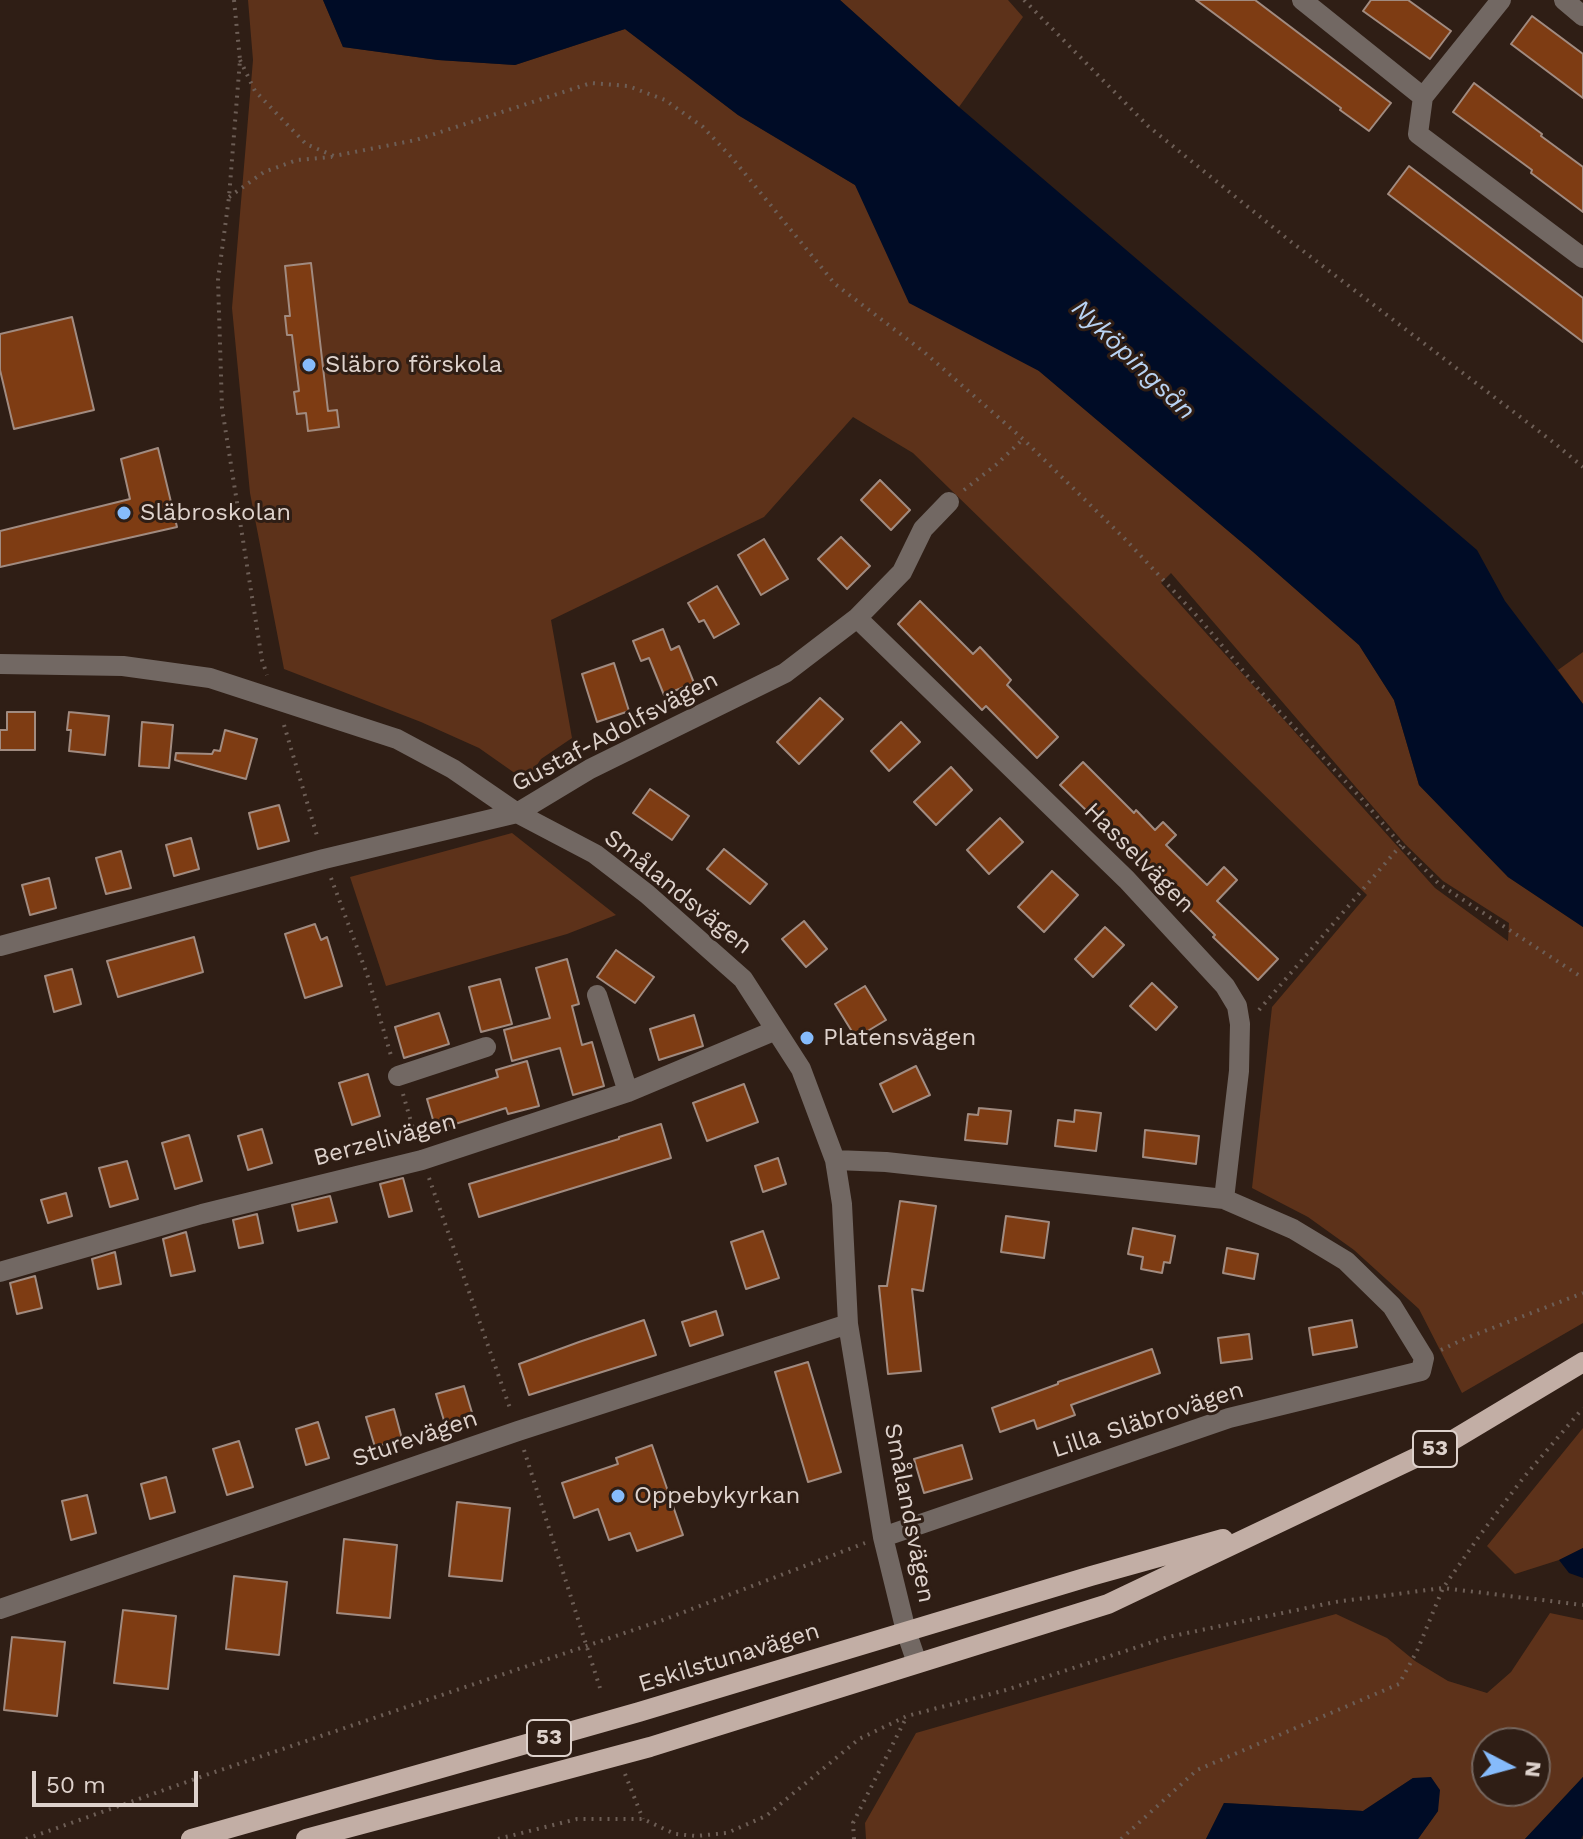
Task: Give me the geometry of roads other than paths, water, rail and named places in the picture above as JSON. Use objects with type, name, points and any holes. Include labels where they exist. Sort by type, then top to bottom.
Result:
[{"type":"main road","name":"Eskilstunavägen","points":[[306,1839],[650,1747],[1108,1604],[1453,1440],[1583,1362]]},
{"type":"main road","name":"Eskilstunavägen","points":[[191,1839],[624,1717],[1091,1576],[1281,1523]]},
{"type":"street","points":[[1302,0],[1423,97]]},
{"type":"street","points":[[1501,0],[1423,97],[1418,134],[1583,258]]},
{"type":"street","points":[[1564,0],[1583,16]]},
{"type":"street","name":"Gustaf-Adolfsvägen","points":[[0,946],[324,859],[517,813],[590,769],[785,673],[857,618],[902,572],[923,529],[949,502]]},
{"type":"street","name":"Hasselvägen","points":[[857,618],[1127,880],[1225,986],[1237,1006],[1240,1024],[1239,1071],[1224,1199]]},
{"type":"street","name":"Smålandsvägen","points":[[0,664],[123,666],[210,678],[397,739],[453,769],[517,813],[595,854],[647,894],[743,979],[801,1069],[835,1160],[842,1204],[848,1324],[883,1537],[917,1663]]},
{"type":"street","points":[[597,995],[628,1092]]},
{"type":"street","name":"Berzelivägen","points":[[0,1272],[202,1214],[422,1160],[628,1092],[776,1030]]},
{"type":"street","points":[[398,1076],[486,1047]]},
{"type":"street","points":[[835,1160],[886,1162],[1224,1199]]},
{"type":"street","name":"Lilla Släbrovägen","points":[[883,1537],[1229,1418],[1421,1371],[1424,1358],[1392,1306],[1346,1261],[1293,1229],[1224,1199]]},
{"type":"street","name":"Sturevägen","points":[[0,1609],[518,1431],[848,1324]]},
{"type":"water","name":"Nyköpingsån","points":[[323,0],[840,0],[959,107],[1477,550],[1505,601],[1583,704],[1583,927],[1508,877],[1419,785],[1394,700],[1359,645],[1039,371],[909,303],[855,185],[738,115],[625,29],[515,65],[438,60],[343,47]]},
{"type":"water","points":[[1583,1548],[1583,1578],[1569,1573],[1559,1560]]},
{"type":"water","points":[[1431,1777],[1440,1790],[1438,1811],[1418,1839],[1206,1839],[1224,1803],[1363,1811],[1413,1778]]},
{"type":"water","points":[[1583,1777],[1581,1839],[1525,1839]]},
{"type":"place","name":"Släbro förskola","points":[[309,365]]},
{"type":"place","name":"Släbroskolan","points":[[124,513]]},
{"type":"place","name":"Platensvägen","points":[[807,1038]]},
{"type":"place","name":"Oppebykyrkan","points":[[618,1496]]}]
